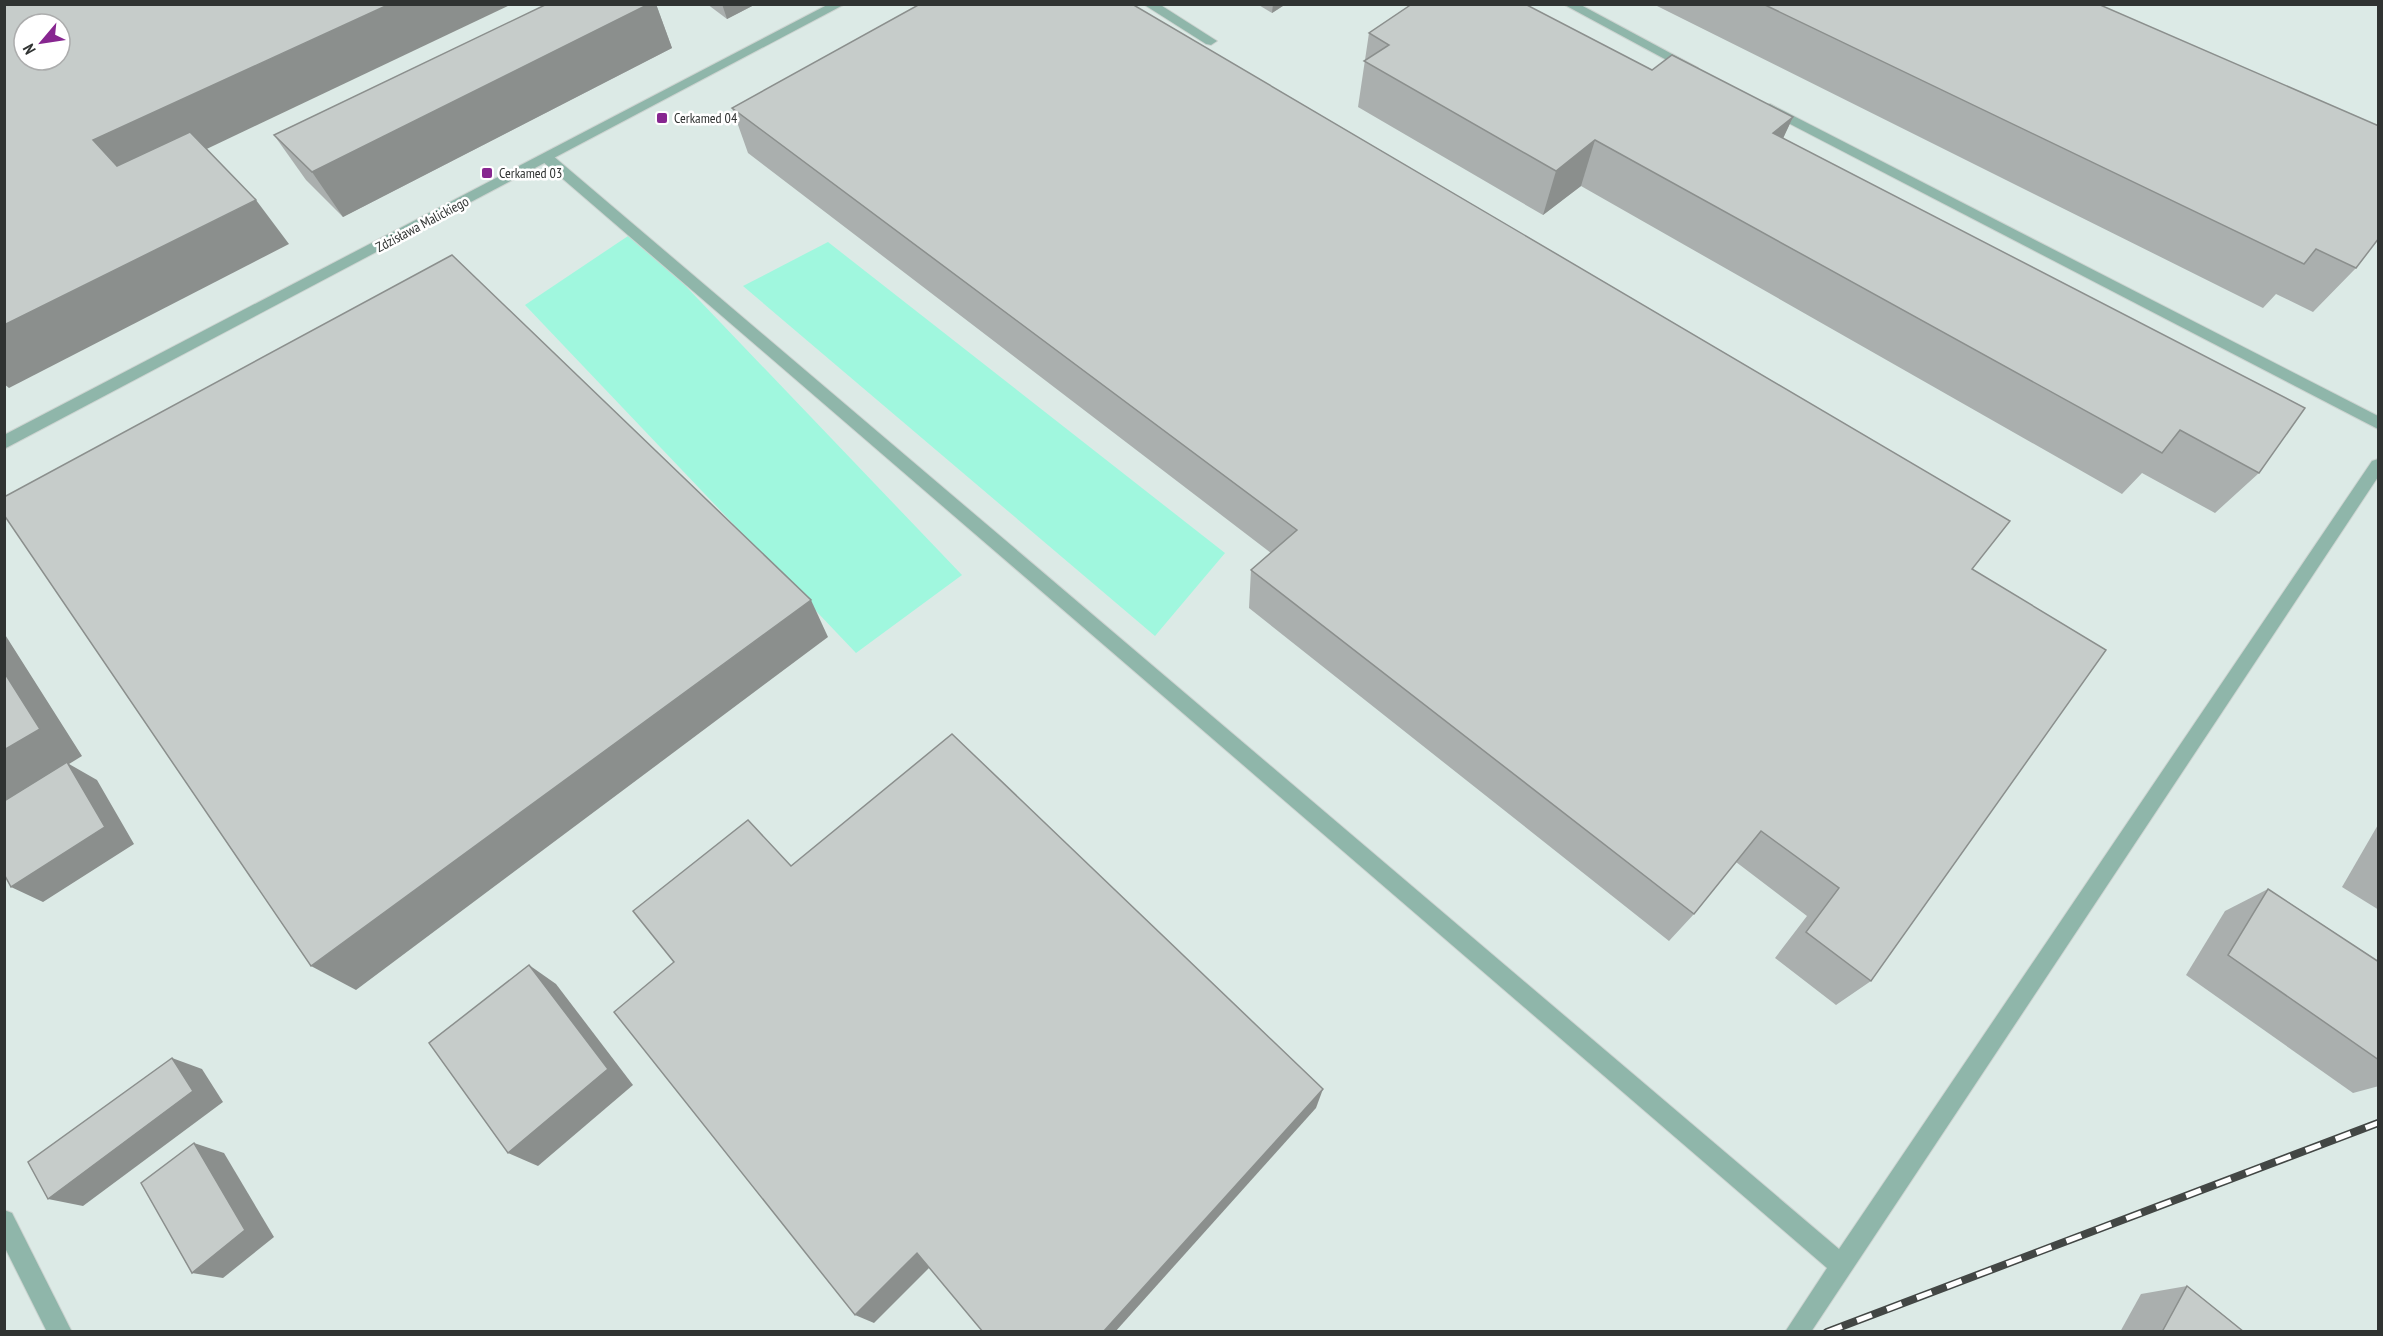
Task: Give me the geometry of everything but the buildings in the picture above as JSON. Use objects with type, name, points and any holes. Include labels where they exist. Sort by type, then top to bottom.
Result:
[{"type":"street","name":"Zdzisława Malickiego","points":[[4,443],[839,4]]},
{"type":"street","points":[[1149,4],[1211,41]]},
{"type":"street","points":[[1569,4],[1707,76]]},
{"type":"street","points":[[1761,104],[2379,423]]},
{"type":"street","points":[[547,158],[1841,1265]]},
{"type":"street","points":[[1797,1332],[2379,465]]},
{"type":"street","points":[[4,1221],[60,1332]]},
{"type":"shaded area","points":[[5,5],[2378,5],[2378,1331],[5,1332]]},
{"type":"green space","points":[[634,232],[962,575],[856,653],[525,305]]},
{"type":"green space","points":[[828,242],[1225,553],[1155,636],[743,286]]},
{"type":"railway","points":[[1827,1332],[2378,1123]]},
{"type":"place","name":"Cerkamed 04","points":[[662,118]]},
{"type":"place","name":"Cerkamed 03","points":[[487,173]]}]
